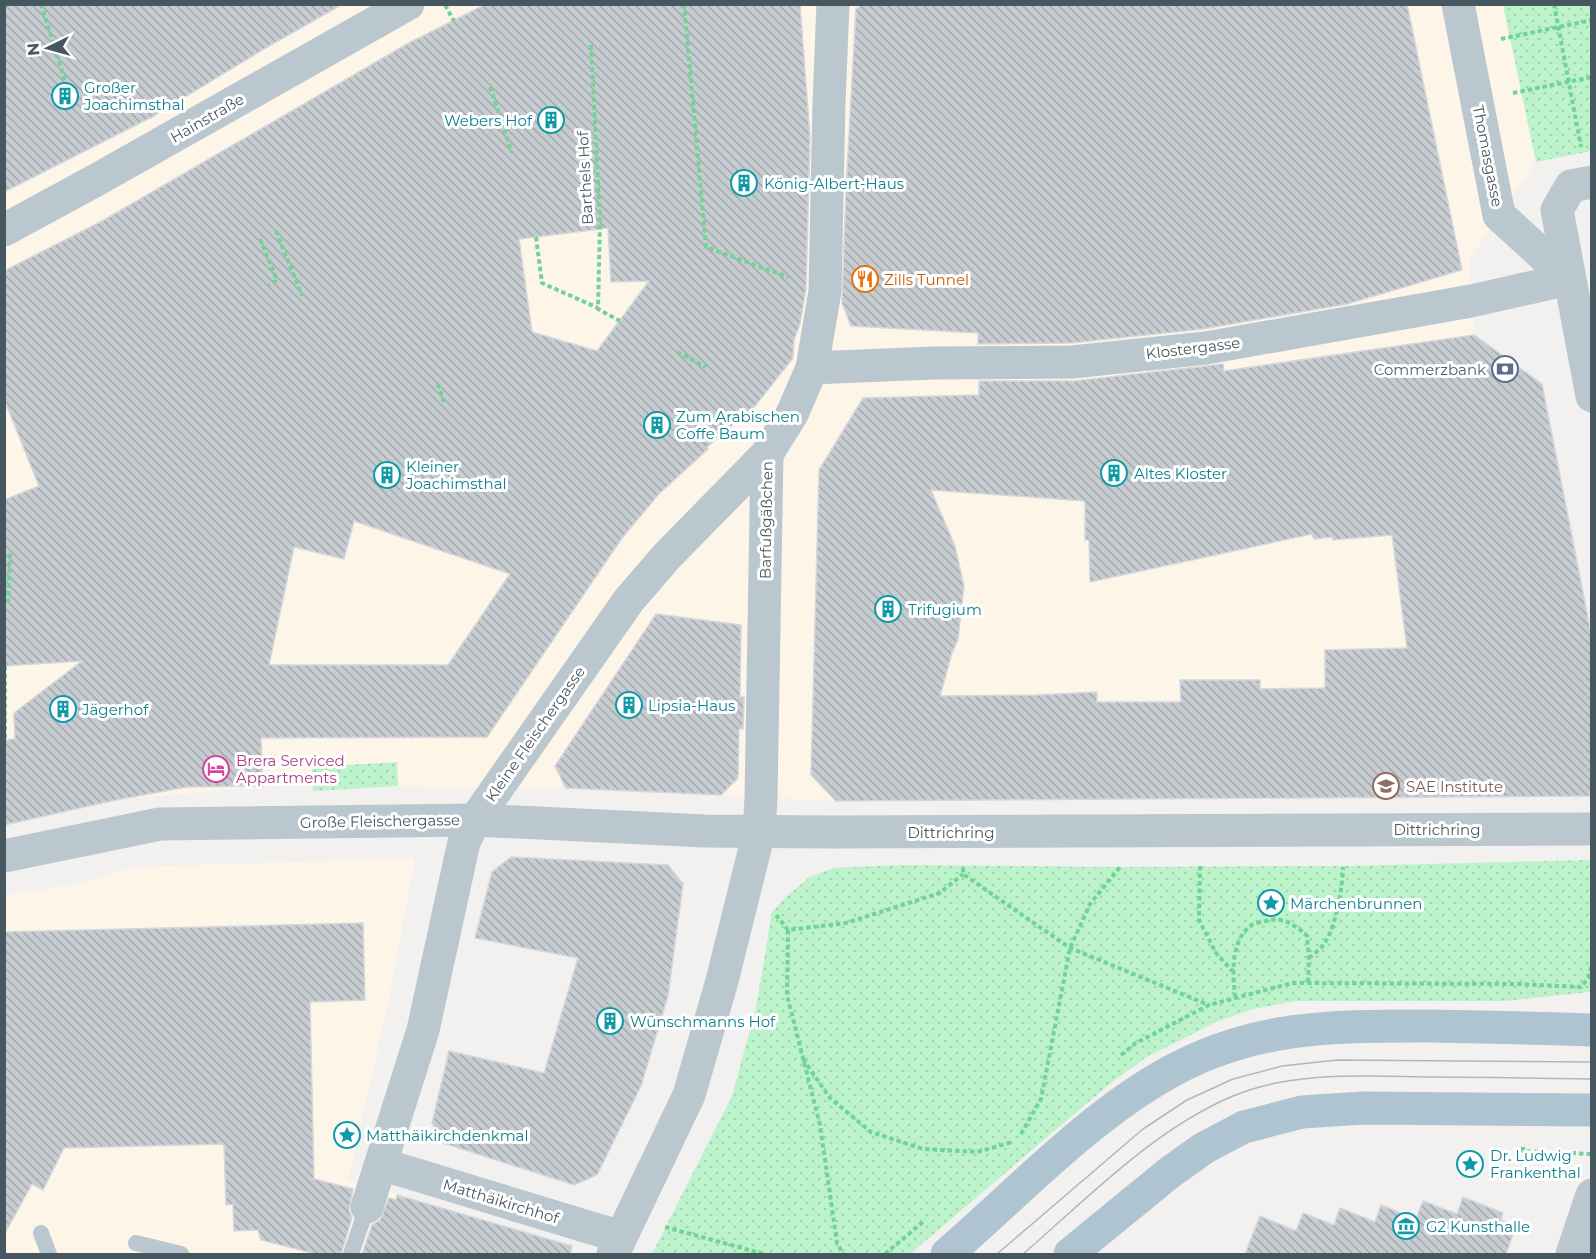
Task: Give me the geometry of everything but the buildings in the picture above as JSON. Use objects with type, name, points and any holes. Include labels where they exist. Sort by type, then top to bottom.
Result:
[{"type":"main road","points":[[947,1254],[1080,1136],[1131,1096],[1169,1073],[1211,1053],[1248,1040],[1291,1031],[1352,1026],[1592,1030]]},
{"type":"main road","points":[[1070,1254],[1169,1173],[1204,1148],[1244,1127],[1302,1112],[1363,1108],[1592,1110]]},
{"type":"street","name":"Hainstraße","points":[[4,230],[108,174],[408,4]]},
{"type":"street","name":"Barfußgäßchen","points":[[759,832],[766,454],[792,414],[812,368],[825,291],[828,102],[833,4]]},
{"type":"street","name":"Thomasgasse","points":[[1458,4],[1499,215],[1569,279]]},
{"type":"street","points":[[1587,167],[1571,186],[1557,210],[1592,396]]},
{"type":"street","name":"Klostergasse","points":[[812,368],[933,363],[1072,362],[1184,351],[1471,301],[1569,279]]},
{"type":"street","name":"Kleine Fleischergasse","points":[[367,1207],[423,1030],[464,843],[475,820],[629,600],[667,556],[766,454]]},
{"type":"street","name":"Große Fleischergasse","points":[[4,856],[160,824],[475,820],[759,832]]},
{"type":"street","name":"Dittrichring","points":[[759,832],[1592,829]]},
{"type":"street","points":[[617,1246],[689,1095],[722,981],[759,832]]},
{"type":"street","name":"Matthäikirchhof","points":[[381,1164],[617,1246]]},
{"type":"street","points":[[1572,1254],[1592,1195]]},
{"type":"lane","points":[[351,1254],[367,1207]]},
{"type":"lane","points":[[41,1233],[49,1254]]},
{"type":"lane","points":[[136,1243],[181,1254]]},
{"type":"path","points":[[41,4],[66,84]]},
{"type":"path","points":[[445,4],[454,21]]},
{"type":"path","points":[[684,4],[706,247],[825,291]]},
{"type":"path","points":[[1554,4],[1587,167]]},
{"type":"path","points":[[1508,37],[1592,20]]},
{"type":"path","name":"Barthels Hof","points":[[591,45],[600,222],[598,309]]},
{"type":"path","points":[[1520,92],[1592,77]]},
{"type":"path","points":[[490,87],[512,153]]},
{"type":"path","points":[[276,231],[302,296]]},
{"type":"path","points":[[536,237],[543,283],[620,321]]},
{"type":"path","points":[[260,239],[277,279],[269,285]]},
{"type":"path","points":[[677,352],[706,368]]},
{"type":"path","points":[[438,384],[444,402]]},
{"type":"path","points":[[8,603],[10,553]]},
{"type":"path","points":[[5,666],[5,740]]},
{"type":"path","points":[[1200,830],[1199,920],[1216,953],[1233,972]]},
{"type":"path","points":[[1309,958],[1326,942],[1338,906],[1343,876],[1341,830]]},
{"type":"path","points":[[803,1059],[830,1098],[871,1132],[923,1149],[977,1152],[1017,1141],[1041,1099],[1070,948],[1090,904],[1116,873],[1142,831]]},
{"type":"path","points":[[788,930],[846,923],[940,893],[963,874],[964,832]]},
{"type":"path","points":[[963,874],[1070,948],[1209,1005]]},
{"type":"path","points":[[746,879],[788,930],[787,995],[820,1125],[837,1243],[843,1254]]},
{"type":"path","points":[[1235,997],[1233,972],[1235,952],[1240,939],[1250,925],[1272,919],[1294,923],[1307,936],[1308,983]]},
{"type":"path","points":[[1581,987],[1588,978],[1592,965]]},
{"type":"path","points":[[1522,1141],[1523,1151],[1592,1154]]},
{"type":"path","points":[[617,1246],[666,1227],[764,1254]]},
{"type":"shaded area","points":[[5,5],[1503,5],[1536,162],[1469,259],[1474,335],[1542,384],[1591,796],[836,801],[566,788],[263,786],[116,800],[19,822],[5,823]]},
{"type":"shaded area","points":[[415,858],[389,999],[348,1180],[545,1238],[540,1254],[5,1254],[4,895],[73,885],[136,867]]},
{"type":"green space","points":[[1503,5],[1591,5],[1591,151],[1536,162]]},
{"type":"green space","points":[[397,762],[398,786],[313,791],[312,767]]},
{"type":"green space","points":[[1591,860],[1592,983],[1590,992],[1505,1001],[1295,1001],[1253,1009],[1216,1022],[1145,1058],[1107,1086],[910,1254],[652,1254],[732,1096],[756,1008],[772,912],[810,877],[833,868],[905,865],[1348,866]]},
{"type":"tram line","points":[[997,1254],[1143,1129],[1187,1100],[1233,1079],[1282,1066],[1337,1060],[1592,1062]]},
{"type":"tram line","points":[[1023,1254],[1149,1146],[1204,1110],[1256,1088],[1279,1082],[1354,1076],[1592,1079]]},
{"type":"place","name":"Großer Joachimsthal","points":[[65,96]]},
{"type":"place","name":"Webers Hof","points":[[551,120]]},
{"type":"place","name":"König-Albert-Haus","points":[[744,183]]},
{"type":"place","name":"Zills Tunnel","points":[[865,279]]},
{"type":"place","name":"Commerzbank","points":[[1505,369]]},
{"type":"place","name":"Zum Arabischen Coffe Baum","points":[[657,425]]},
{"type":"place","name":"Altes Kloster","points":[[1114,473]]},
{"type":"place","name":"Kleiner Joachimsthal","points":[[387,475]]},
{"type":"place","name":"Trifugium","points":[[888,609]]},
{"type":"place","name":"Lipsia-Haus","points":[[629,705]]},
{"type":"place","name":"Jägerhof","points":[[63,709]]},
{"type":"place","name":"Brera Serviced Appartments","points":[[216,769]]},
{"type":"place","name":"SAE Institute","points":[[1386,786]]},
{"type":"place","name":"Märchenbrunnen","points":[[1271,903]]},
{"type":"place","name":"Wünschmanns Hof","points":[[610,1021]]},
{"type":"place","name":"Matthäikirchdenkmal","points":[[347,1135]]},
{"type":"place","name":"Dr. Ludwig Frankenthal","points":[[1470,1164]]},
{"type":"place","name":"G2 Kunsthalle","points":[[1406,1226]]}]
